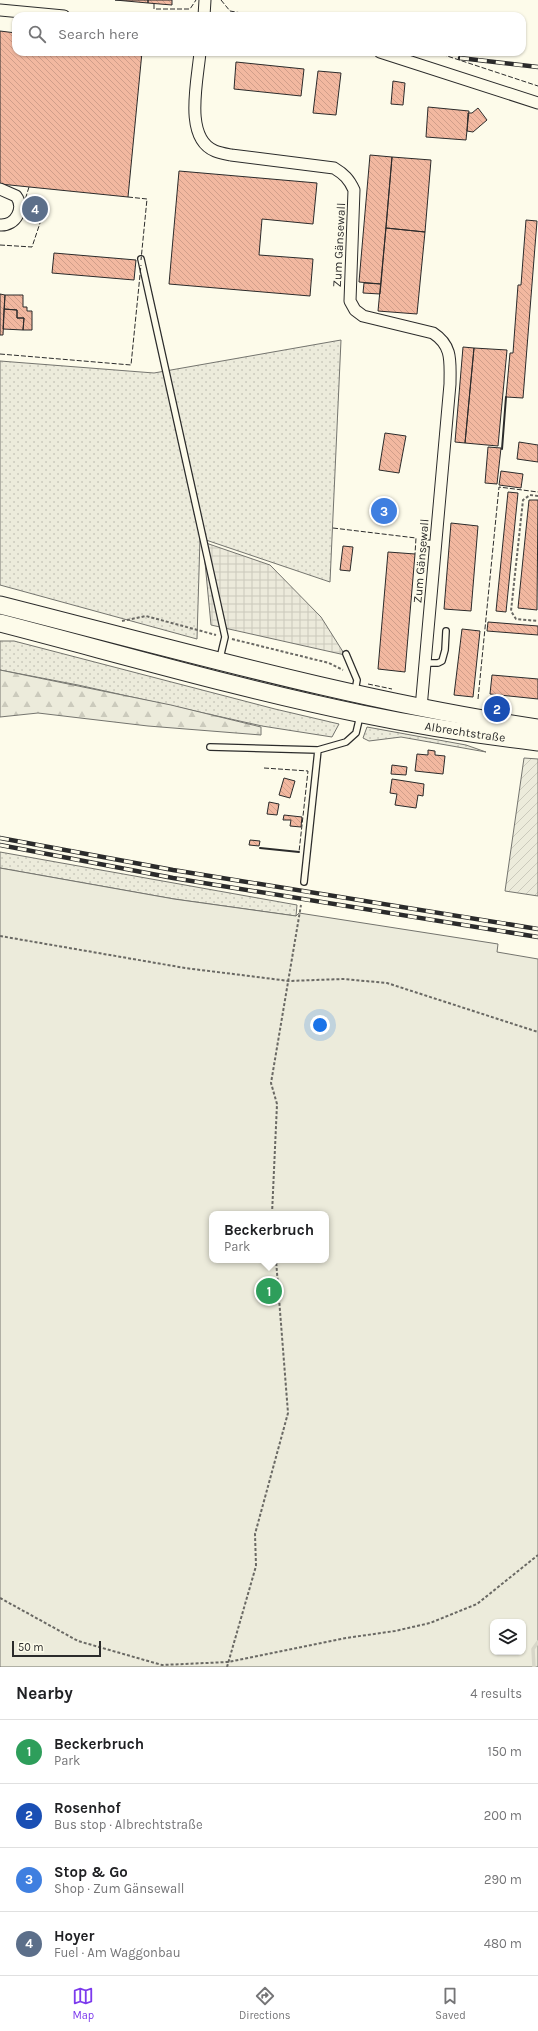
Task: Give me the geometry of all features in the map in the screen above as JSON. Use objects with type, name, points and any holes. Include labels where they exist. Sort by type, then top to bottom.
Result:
[{"type":"main road","name":"Albrechtstraße","points":[[0,605],[219,661],[356,687],[421,708],[538,728]]},
{"type":"main road","name":"Albrechtstraße","points":[[0,623],[259,690],[360,713],[538,742]]},
{"type":"street","points":[[204,12],[205,0]]},
{"type":"street","points":[[0,10],[21,12]]},
{"type":"street","name":"Zum Gänsewall","points":[[200,56],[195,118],[198,133],[206,145],[214,151],[231,155],[312,164],[334,168],[343,173],[349,180],[354,190],[349,293],[350,301],[355,310],[363,316],[373,320],[433,333],[441,339],[450,357],[450,384],[431,544],[426,663],[421,708]]},
{"type":"street","points":[[392,56],[538,103]]},
{"type":"street","points":[[0,189],[16,196],[21,206],[13,221],[0,224]]},
{"type":"lane","points":[[141,259],[225,637],[219,661]]},
{"type":"lane","points":[[426,663],[438,664],[442,661],[445,650],[446,631]]},
{"type":"lane","points":[[346,654],[356,687]]},
{"type":"lane","points":[[210,747],[318,750],[346,742],[356,733],[360,713]]},
{"type":"lane","points":[[304,882],[318,750]]},
{"type":"path","points":[[538,496],[530,495],[524,500],[511,611],[516,619],[538,621]]},
{"type":"path","points":[[117,621],[146,616],[329,663],[356,687]]},
{"type":"path","points":[[272,1211],[277,1104],[271,1083],[301,905]]},
{"type":"path","points":[[0,936],[185,968],[289,980],[342,980],[387,983],[447,1004],[538,1032]]},
{"type":"path","points":[[227,1667],[256,1566],[255,1534],[288,1413],[276,1263]]},
{"type":"path","points":[[0,1598],[78,1641],[162,1665],[228,1662],[346,1638],[395,1631],[430,1623],[477,1604],[538,1555]]},
{"type":"green space","points":[[341,340],[330,582],[200,538],[197,639],[0,585],[0,361],[154,373]]},
{"type":"green space","points":[[0,641],[14,641],[275,709],[339,724],[332,737],[262,726],[78,685],[0,670]]},
{"type":"green space","points":[[0,670],[171,705],[261,727],[261,735],[148,726],[38,713],[0,717]]},
{"type":"green space","points":[[367,727],[466,745],[486,752],[401,737],[369,741],[363,738]]},
{"type":"green space","points":[[524,758],[538,759],[538,896],[505,891]]},
{"type":"green space","points":[[0,852],[297,905],[296,916],[174,899],[0,868]]},
{"type":"green space","points":[[0,868],[174,899],[296,916],[299,913],[498,944],[497,952],[538,959],[538,1667],[0,1667]]},
{"type":"shaded area","points":[[203,542],[270,565],[321,617],[345,655],[211,625]]},
{"type":"building","points":[[115,0],[148,0],[148,3]]},
{"type":"building","points":[[148,0],[172,0],[172,5],[148,3]]},
{"type":"building","points":[[0,31],[12,32],[12,56],[142,56],[128,197],[0,184]]},
{"type":"building","points":[[236,62],[304,69],[301,96],[234,89]]},
{"type":"building","points":[[318,71],[341,73],[336,115],[313,113]]},
{"type":"building","points":[[393,81],[405,83],[403,105],[391,104]]},
{"type":"building","points":[[428,107],[469,111],[466,140],[426,137]]},
{"type":"building","points":[[478,108],[487,120],[473,132],[467,131],[468,113],[472,113]]},
{"type":"building","points":[[370,155],[392,157],[381,284],[359,282]]},
{"type":"building","points":[[392,157],[431,160],[425,232],[386,228]]},
{"type":"building","points":[[179,171],[317,183],[313,224],[262,219],[259,255],[313,259],[310,296],[169,284]]},
{"type":"building","points":[[526,220],[537,221],[523,398],[506,397],[510,353],[513,353],[518,285],[521,285]]},
{"type":"building","points":[[386,228],[425,232],[417,314],[378,311]]},
{"type":"building","points":[[54,253],[136,260],[134,280],[52,273]]},
{"type":"building","points":[[364,283],[381,284],[380,294],[363,293]]},
{"type":"building","points":[[0,294],[5,295],[3,335],[0,335]]},
{"type":"building","points":[[5,295],[23,295],[23,307],[27,307],[27,311],[32,311],[32,330],[23,330],[24,318],[17,318],[17,310],[4,309]]},
{"type":"building","points":[[4,309],[17,310],[17,318],[24,318],[23,330],[3,329]]},
{"type":"building","points":[[463,347],[474,348],[465,443],[455,442]]},
{"type":"building","points":[[474,348],[507,350],[498,446],[465,443]]},
{"type":"building","points":[[385,433],[406,436],[399,473],[379,470]]},
{"type":"building","points":[[519,442],[538,445],[538,462],[517,459]]},
{"type":"building","points":[[488,447],[501,448],[497,484],[485,483]]},
{"type":"building","points":[[501,471],[523,474],[521,488],[499,485]]},
{"type":"building","points":[[508,492],[518,493],[506,612],[496,611]]},
{"type":"building","points":[[529,500],[538,500],[537,610],[518,608]]},
{"type":"building","points":[[451,523],[478,526],[471,611],[444,609]]},
{"type":"building","points":[[343,546],[353,547],[350,571],[340,570]]},
{"type":"building","points":[[388,552],[415,554],[405,672],[378,669]]},
{"type":"building","points":[[488,622],[538,626],[538,635],[487,631]]},
{"type":"building","points":[[462,629],[480,631],[473,697],[454,695]]},
{"type":"building","points":[[492,675],[538,679],[538,699],[490,694]]},
{"type":"building","points":[[428,750],[435,751],[435,755],[445,756],[443,774],[415,771],[417,754],[428,755]]},
{"type":"building","points":[[392,765],[407,767],[406,775],[391,774]]},
{"type":"building","points":[[284,778],[295,781],[290,798],[279,795]]},
{"type":"building","points":[[392,779],[424,784],[423,796],[418,795],[416,808],[395,805],[397,794],[390,793]]},
{"type":"building","points":[[269,802],[279,804],[277,815],[267,814]]},
{"type":"building","points":[[284,815],[302,817],[301,827],[290,826],[291,820],[283,820]]},
{"type":"building","points":[[250,840],[260,841],[259,846],[249,845]]},
{"type":"waterway","points":[[534,1667],[533,1649],[538,1642]]},
{"type":"railway","points":[[460,58],[538,67]]},
{"type":"railway","points":[[0,838],[173,870],[538,929]]},
{"type":"railway","points":[[0,845],[173,878],[538,937]]},
{"type":"fence","points":[[154,4],[154,9],[190,9],[196,0]]},
{"type":"fence","points":[[221,0],[230,11],[236,12]]},
{"type":"fence","points":[[447,56],[538,86]]},
{"type":"fence","points":[[29,187],[25,200],[43,207],[42,209]]},
{"type":"fence","points":[[128,197],[147,199],[141,260]]},
{"type":"fence","points":[[0,245],[32,247],[41,220]]},
{"type":"fence","points":[[0,354],[131,365],[141,265]]},
{"type":"fence","points":[[478,699],[499,487],[538,492]]},
{"type":"fence","points":[[333,528],[416,538],[415,554]]},
{"type":"fence","points":[[368,684],[392,689]]},
{"type":"fence","points":[[264,768],[308,771],[299,852]]},
{"type":"wall","points":[[502,449],[506,397]]},
{"type":"wall","points":[[260,848],[299,852]]},
{"type":"place","name":"Hoyer","points":[[35,209]]},
{"type":"place","name":"Stop & Go","points":[[384,511]]},
{"type":"place","name":"Rosenhof","points":[[497,709]]},
{"type":"place","name":"Beckerbruch","points":[[269,1291]]}]
